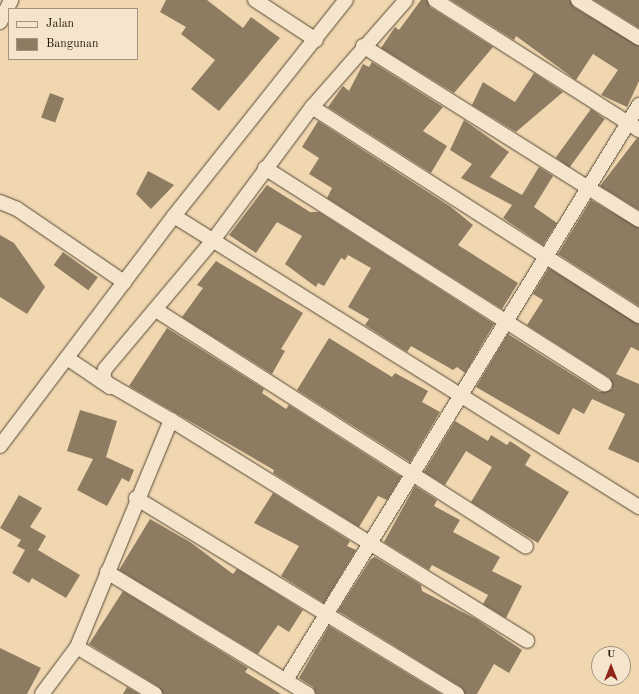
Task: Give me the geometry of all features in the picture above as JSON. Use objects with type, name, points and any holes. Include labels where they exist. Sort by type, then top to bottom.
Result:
[{"type":"street","points":[[0,22],[11,0]]},
{"type":"street","points":[[255,0],[316,40]]},
{"type":"street","points":[[0,446],[124,282],[178,218],[346,0]]},
{"type":"street","points":[[406,0],[363,46],[312,107],[265,168],[214,239],[105,369],[103,379],[115,388],[171,420],[527,641]]},
{"type":"street","points":[[435,0],[634,126]]},
{"type":"street","points":[[578,0],[639,38]]},
{"type":"street","points":[[363,46],[639,220]]},
{"type":"street","points":[[286,680],[459,395],[544,259],[586,187],[634,126],[639,105]]},
{"type":"street","points":[[312,107],[544,259],[639,316]]},
{"type":"street","points":[[265,168],[505,323],[605,385]]},
{"type":"street","points":[[0,202],[17,209],[124,282]]},
{"type":"street","points":[[178,218],[214,239],[252,267],[639,507]]},
{"type":"street","points":[[156,310],[411,476],[526,547]]},
{"type":"street","points":[[67,358],[97,382],[115,388]]},
{"type":"street","points":[[42,694],[77,647],[108,572],[136,498],[171,420]]},
{"type":"street","points":[[136,498],[457,694]]},
{"type":"street","points":[[108,572],[308,694]]},
{"type":"street","points":[[77,647],[155,694]]},
{"type":"building","points":[[166,0],[207,0],[243,28],[251,17],[280,38],[219,111],[191,89],[215,60],[181,34],[186,27],[160,12]]},
{"type":"building","points":[[421,0],[427,0],[430,7],[493,47],[454,93],[381,48],[395,27],[399,30]]},
{"type":"building","points":[[451,0],[570,0],[574,7],[639,46],[639,81],[627,107],[601,95],[618,70],[593,54],[576,80],[516,36],[514,40]]},
{"type":"building","points":[[594,0],[639,0],[639,28]]},
{"type":"building","points":[[372,62],[443,107],[423,131],[447,146],[431,173],[328,107],[343,86],[349,91],[363,64],[369,67]]},
{"type":"building","points":[[534,73],[563,92],[516,132],[472,105],[483,82],[515,102]]},
{"type":"building","points":[[50,93],[64,98],[55,123],[41,117]]},
{"type":"building","points":[[591,109],[605,119],[569,168],[556,158]]},
{"type":"building","points":[[464,120],[509,152],[490,177],[522,195],[539,167],[553,176],[534,207],[557,223],[543,245],[503,218],[512,205],[461,178],[472,164],[450,150]]},
{"type":"building","points":[[318,121],[451,207],[473,225],[458,245],[518,283],[502,309],[327,198],[332,188],[309,174],[319,158],[302,147]]},
{"type":"building","points":[[637,138],[639,138],[639,210],[600,186]]},
{"type":"building","points":[[148,171],[174,185],[151,209],[136,194]]},
{"type":"building","points":[[267,185],[310,212],[319,212],[494,324],[465,373],[457,367],[453,370],[411,346],[407,352],[365,325],[369,319],[348,307],[371,268],[348,255],[345,260],[341,258],[324,286],[318,283],[316,287],[285,264],[302,236],[277,222],[256,253],[229,235]]},
{"type":"building","points":[[591,200],[639,228],[639,306],[558,254]]},
{"type":"building","points":[[0,235],[14,243],[45,287],[27,314],[0,297]]},
{"type":"building","points":[[63,252],[98,277],[88,290],[54,265]]},
{"type":"building","points":[[216,261],[303,313],[281,349],[285,351],[272,374],[182,317],[203,288],[197,285]]},
{"type":"building","points":[[549,268],[639,324],[639,351],[631,347],[616,374],[639,384],[639,463],[608,449],[625,414],[592,399],[584,414],[573,408],[559,435],[476,387],[508,334],[600,392],[612,389],[610,378],[527,325],[543,300],[533,294]]},
{"type":"building","points":[[167,328],[264,389],[262,393],[286,409],[289,405],[401,477],[387,500],[378,496],[359,527],[273,473],[274,470],[129,386]]},
{"type":"building","points":[[329,338],[392,377],[395,373],[428,391],[422,402],[440,412],[410,462],[297,390]]},
{"type":"building","points":[[80,410],[117,421],[106,457],[134,470],[129,482],[122,478],[107,506],[77,490],[93,459],[67,451]]},
{"type":"building","points":[[455,421],[488,441],[491,435],[507,445],[510,441],[531,455],[525,465],[569,492],[538,543],[471,502],[492,467],[466,451],[445,485],[424,472]]},
{"type":"building","points":[[415,486],[437,500],[434,506],[460,520],[453,532],[500,557],[492,571],[522,586],[506,618],[483,604],[488,595],[432,565],[429,570],[384,542]]},
{"type":"building","points":[[273,493],[350,541],[347,546],[356,550],[324,603],[281,576],[299,546],[254,523]]},
{"type":"building","points":[[19,495],[42,508],[30,527],[46,536],[38,550],[80,575],[66,598],[32,578],[29,583],[12,573],[25,550],[17,546],[21,540],[0,528]]},
{"type":"building","points":[[150,519],[190,542],[233,574],[237,569],[303,610],[289,632],[278,625],[258,654],[119,570]]},
{"type":"building","points":[[375,557],[421,585],[422,591],[476,619],[522,650],[509,673],[494,664],[477,694],[465,694],[461,687],[338,611],[371,559]]},
{"type":"building","points":[[123,591],[248,668],[245,672],[281,694],[163,694],[159,687],[89,644]]},
{"type":"building","points":[[329,626],[441,694],[316,694],[313,687],[299,678]]},
{"type":"building","points":[[0,648],[41,668],[27,694],[0,694]]},
{"type":"building","points":[[127,687],[139,694],[123,694]]}]
